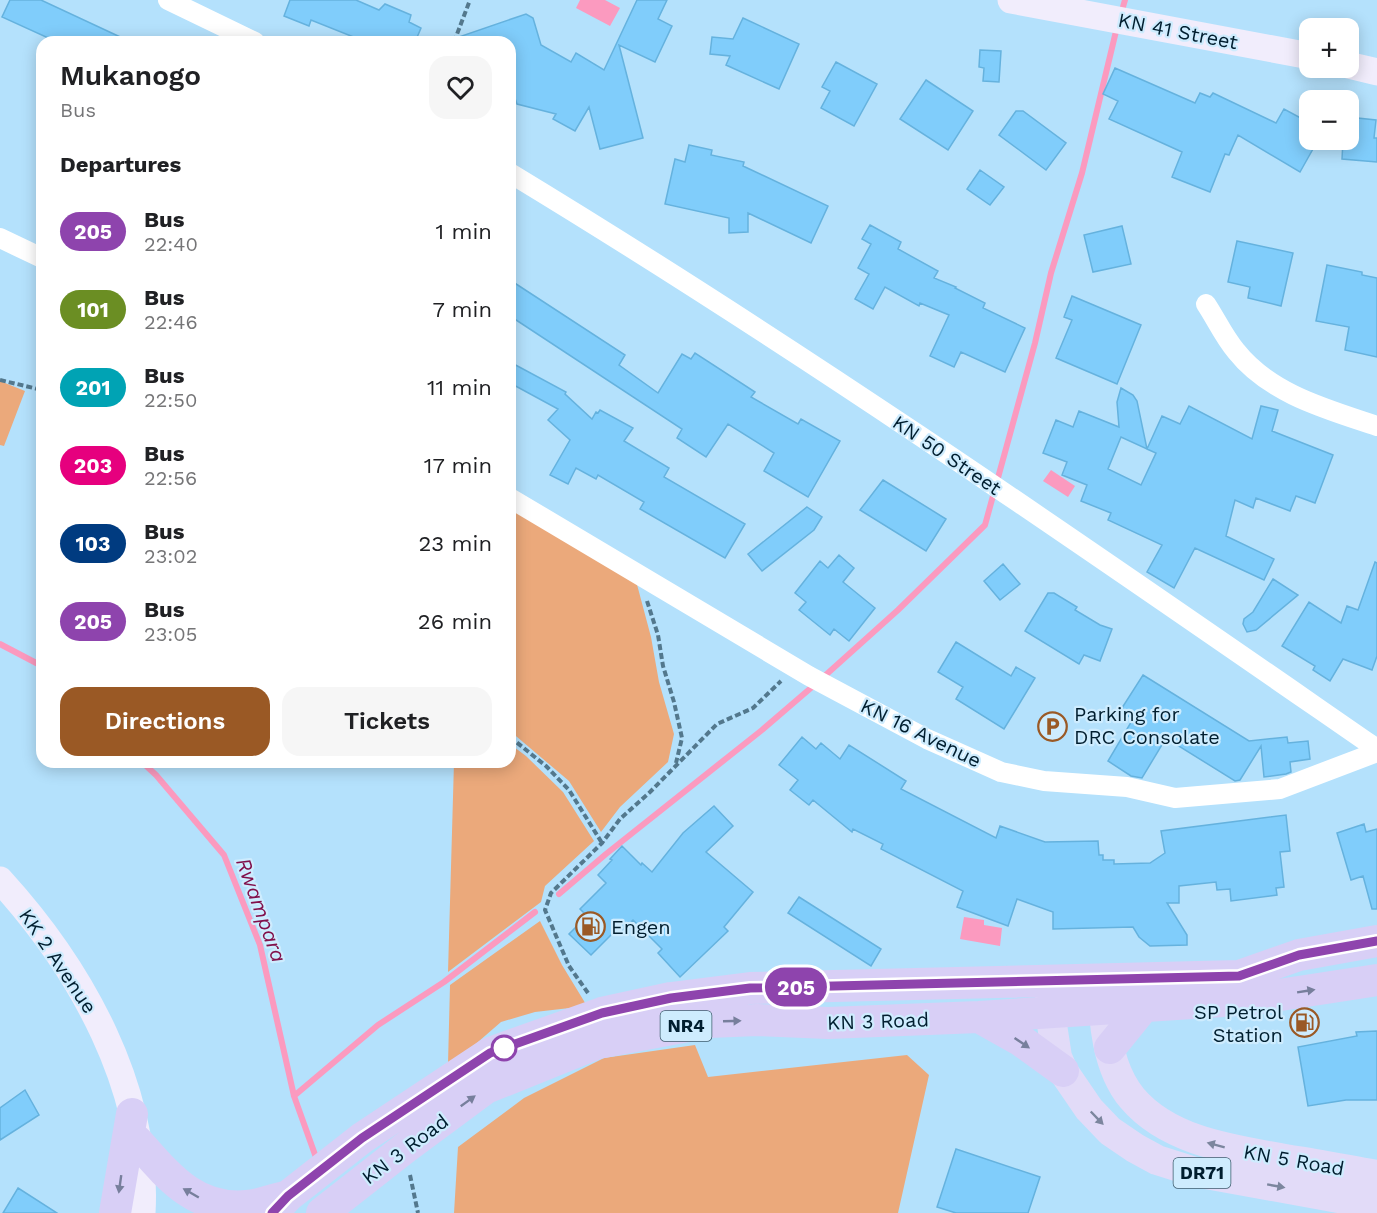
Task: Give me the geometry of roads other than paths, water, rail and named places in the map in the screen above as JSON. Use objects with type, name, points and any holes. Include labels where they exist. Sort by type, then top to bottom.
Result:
[{"type":"highway","name":"KN 3 Road","points":[[322,1213],[486,1088],[603,1042],[709,1022],[757,1020],[828,1023],[1050,1012],[1103,994],[1239,976],[1299,955],[1377,941]]},
{"type":"highway","name":"KN 3 Road","points":[[280,1205],[362,1138],[490,1053],[602,1013],[671,998],[750,988],[1051,980],[1143,1006],[1254,999],[1377,980]]},
{"type":"highway","points":[[1110,1048],[1143,1006]]},
{"type":"highway","points":[[979,1017],[1020,1040],[1063,1071]]},
{"type":"highway","points":[[135,1127],[173,1181],[194,1196],[220,1204],[280,1205]]},
{"type":"highway","points":[[115,1213],[135,1127]]},
{"type":"main road","name":"KN 41 Street","points":[[1011,0],[1299,54]]},
{"type":"main road","points":[[1359,68],[1377,72]]},
{"type":"main road","name":"KK 2 Avenue","points":[[0,880],[81,988],[115,1058],[135,1127],[144,1185],[142,1213]]},
{"type":"main road","name":"KN 5 Road","points":[[1051,980],[1050,1012],[1057,1057],[1063,1071],[1089,1109],[1110,1131],[1157,1160],[1195,1172],[1377,1205]]},
{"type":"main road","name":"KN 5 Road","points":[[1103,994],[1110,1048],[1118,1076],[1132,1098],[1173,1129],[1211,1144],[1377,1175]]},
{"type":"main road","name":"KK 2 Avenue","points":[[144,1185],[162,1213]]},
{"type":"street","points":[[168,0],[243,36]]},
{"type":"street","name":"KN 50 Street","points":[[516,177],[606,231],[953,458],[1377,750]]},
{"type":"street","points":[[0,238],[36,255]]},
{"type":"street","points":[[1206,304],[1236,351],[1260,375],[1283,391],[1377,426]]},
{"type":"street","name":"KN 16 Avenue","points":[[516,502],[798,669],[927,739],[1001,772],[1044,781],[1127,787],[1175,798],[1280,789],[1377,750]]},
{"type":"waterway","points":[[1121,14],[1125,0]]},
{"type":"waterway","points":[[559,894],[819,681],[898,610],[985,525],[1035,343],[1051,273],[1082,173],[1117,27]]},
{"type":"waterway","name":"Rwampara","points":[[0,644],[36,663]]},
{"type":"waterway","name":"Rwampara","points":[[148,768],[224,855],[260,945],[294,1096],[318,1163]]},
{"type":"waterway","points":[[294,1096],[378,1025],[444,982],[535,912]]},
{"type":"place","name":"Parking for DRC Consolate","points":[[1053,726]]},
{"type":"place","name":"Engen","points":[[590,927]]},
{"type":"place","name":"SP Petrol Station","points":[[1304,1023]]}]
